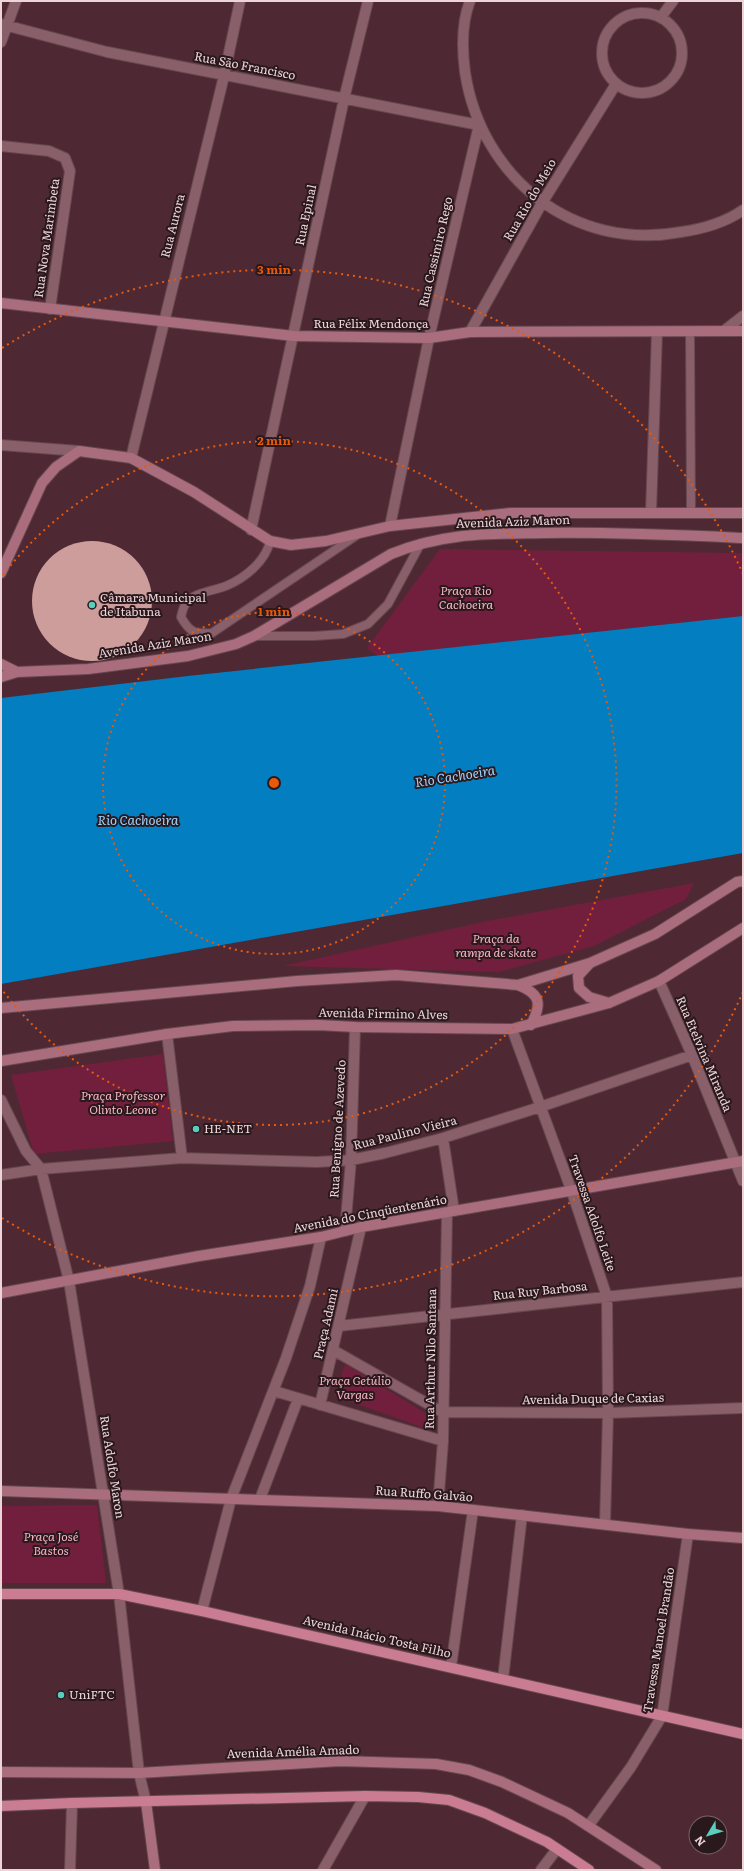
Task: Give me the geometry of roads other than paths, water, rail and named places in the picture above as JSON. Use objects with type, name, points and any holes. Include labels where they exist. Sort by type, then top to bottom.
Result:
[{"type":"main road","name":"Rua Félix Mendonça","points":[[1,303],[294,336],[429,338],[470,332],[657,332],[725,330],[743,332]]},
{"type":"main road","points":[[1,573],[42,483],[56,467],[79,451],[131,458]]},
{"type":"main road","name":"Avenida Aziz Maron","points":[[131,458],[194,492],[270,542],[291,545],[360,534],[390,526],[511,513],[743,513]]},
{"type":"main road","name":"Avenida Aziz Maron","points":[[1,677],[17,672],[88,669],[188,656],[236,644],[254,636],[391,554],[421,544],[464,535],[586,533],[743,538]]},
{"type":"main road","points":[[1,664],[17,672]]},
{"type":"main road","points":[[518,985],[590,963],[655,934],[737,882],[743,881]]},
{"type":"main road","name":"Avenida Firmino Alves","points":[[1,1062],[167,1034],[233,1026],[318,1025],[355,1027],[512,1029],[609,1003],[659,981],[743,928]]},
{"type":"main road","points":[[590,963],[578,976],[579,988],[589,997],[609,1003]]},
{"type":"main road","points":[[2,1010],[297,981],[396,975],[518,985],[531,990],[537,1001],[538,1011],[531,1025]]},
{"type":"main road","name":"Avenida do Cinqüentenário","points":[[1,1293],[200,1256],[321,1237],[361,1227],[572,1192],[739,1161]]},
{"type":"main road","name":"Rua Ruffo Galvão","points":[[1,1491],[438,1506],[688,1534],[743,1538]]},
{"type":"main road","name":"Avenida Inácio Tosta Filho","points":[[1,1594],[119,1594],[202,1611],[743,1734]]},
{"type":"main road","name":"Avenida Amélia Amado","points":[[1,1772],[139,1773],[340,1761],[436,1764],[469,1770],[502,1782],[568,1813],[589,1825],[656,1870]]},
{"type":"main road","points":[[1,1806],[365,1796],[418,1797],[449,1800],[486,1812],[547,1842],[589,1870]]},
{"type":"main road","points":[[146,1802],[155,1870]]},
{"type":"street","points":[[1,42],[4,25],[16,1]]},
{"type":"street","name":"Rua Aurora","points":[[131,458],[224,76],[240,1]]},
{"type":"street","name":"Rua Epinal","points":[[251,530],[344,99],[368,1]]},
{"type":"street","points":[[470,1],[467,8],[462,46],[468,92],[479,125],[495,155],[516,181],[542,203],[579,223],[612,232],[660,236],[701,229],[743,210]]},
{"type":"street","points":[[661,17],[673,1]]},
{"type":"street","points":[[647,12],[661,17],[672,25],[679,36],[682,50],[681,63],[676,76],[666,85],[654,92],[641,93],[628,91],[616,84],[606,72],[602,58],[602,43],[608,30],[618,20],[632,13],[647,12]]},
{"type":"street","name":"Rua São Francisco","points":[[4,25],[107,52],[479,125]]},
{"type":"street","name":"Rua Rio do Meio","points":[[470,332],[542,203],[616,84]]},
{"type":"street","name":"Rua Cassimiro Rego","points":[[390,526],[429,338],[479,125]]},
{"type":"street","name":"Rua Nova Marimbeta","points":[[1,146],[49,151],[65,158],[70,171],[50,309]]},
{"type":"street","points":[[725,330],[743,316]]},
{"type":"street","points":[[651,512],[657,332]]},
{"type":"street","points":[[1,445],[79,451]]},
{"type":"street","name":"Rua Etelvina Miranda","points":[[659,981],[739,1161],[743,1181]]},
{"type":"street","name":"Rua Benigno de Azevedo","points":[[345,1231],[350,1160],[355,1027]]},
{"type":"street","name":"Travessa Adolfo Leite","points":[[512,1029],[572,1192],[607,1297],[608,1413],[605,1524]]},
{"type":"street","points":[[167,1034],[182,1158]]},
{"type":"street","name":"Rua Paulino Vieira","points":[[1,1175],[41,1169],[182,1158],[317,1162],[350,1160],[385,1154],[443,1138],[540,1107],[692,1055]]},
{"type":"street","points":[[1,1100],[26,1151],[41,1169]]},
{"type":"street","name":"Rua Arthur Nilo Santana","points":[[438,1506],[443,1441],[442,1412],[445,1313],[450,1212],[443,1138]]},
{"type":"street","name":"Rua Adolfo Maron","points":[[41,1169],[69,1281],[119,1594],[139,1773],[146,1802]]},
{"type":"street","name":"Praça Adami","points":[[320,1405],[361,1227]]},
{"type":"street","name":"Praça Adami","points":[[202,1611],[231,1499],[274,1392],[310,1286],[321,1237]]},
{"type":"street","name":"Rua Ruy Barbosa","points":[[339,1326],[445,1313],[743,1282]]},
{"type":"street","points":[[333,1350],[442,1412]]},
{"type":"street","points":[[274,1392],[443,1441]]},
{"type":"street","points":[[260,1499],[298,1399]]},
{"type":"street","name":"Avenida Duque de Caxias","points":[[442,1412],[608,1413],[743,1408]]},
{"type":"street","points":[[451,1667],[473,1510]]},
{"type":"street","points":[[503,1679],[522,1515]]},
{"type":"street","name":"Travessa Manoel Brandão","points":[[589,1825],[632,1767],[662,1716],[688,1534]]},
{"type":"street","points":[[323,1870],[365,1796]]},
{"type":"street","points":[[70,1870],[72,1803]]},
{"type":"street","points":[[541,1870],[557,1849]]},
{"type":"lane","points":[[690,331],[691,512]]},
{"type":"lane","points":[[270,542],[268,552],[258,564],[242,577],[227,586],[196,596],[185,604],[181,617],[187,628],[198,634],[212,633],[360,534]]},
{"type":"lane","points":[[254,636],[314,636],[343,634],[368,624],[388,604],[421,544]]},
{"type":"water","name":"Rio Cachoeira","points":[[743,616],[743,853],[1,984],[1,698],[188,676]]},
{"type":"place","name":"Câmara Municipal de Itabuna","points":[[92,605]]},
{"type":"place","name":"HE-NET","points":[[196,1129]]},
{"type":"place","name":"UniFTC","points":[[61,1695]]},
{"type":"park label","name":"Praça Rio Cachoeira","points":[[466,598]]},
{"type":"park label","name":"Praça da rampa de skate","points":[[496,946]]},
{"type":"park label","name":"Praça Professor Olinto Leone","points":[[123,1103]]},
{"type":"park label","name":"Praça Getúlio Vargas","points":[[355,1388]]},
{"type":"park label","name":"Praça José Bastos","points":[[51,1544]]}]
